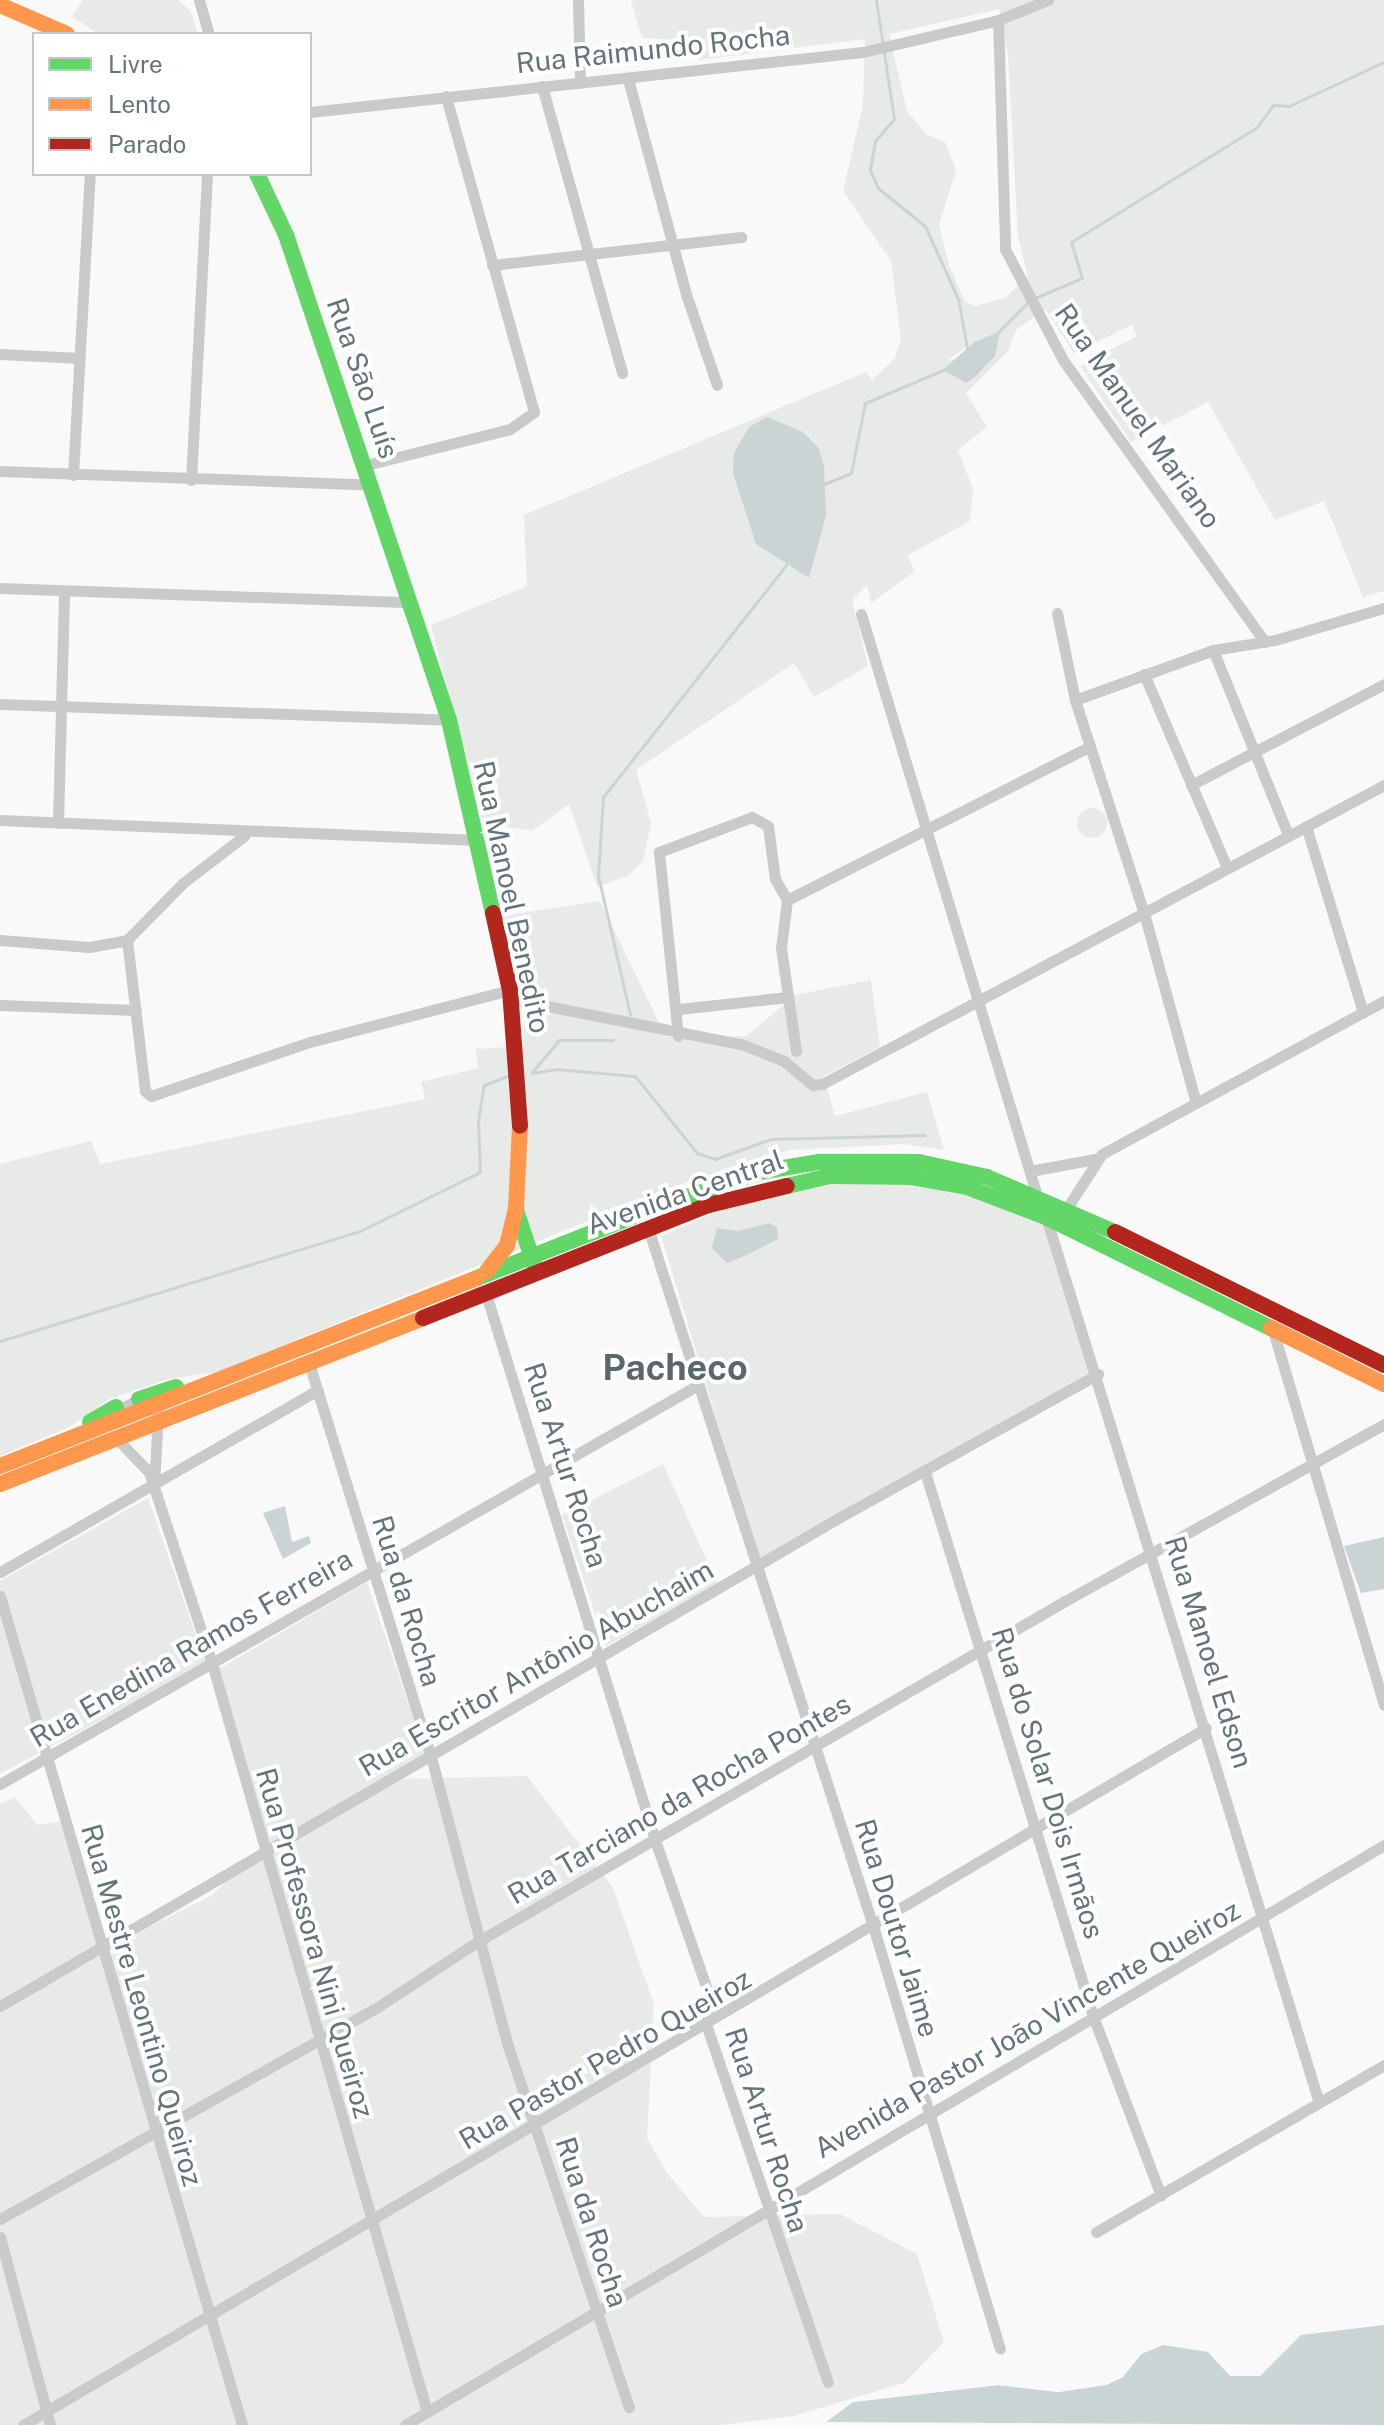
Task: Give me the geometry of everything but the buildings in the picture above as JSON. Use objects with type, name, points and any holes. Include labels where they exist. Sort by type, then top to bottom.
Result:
[{"type":"main road","points":[[0,5],[62,32]]},
{"type":"main road","name":"Rua São Luís","points":[[258,176],[286,235],[410,602]]},
{"type":"main road","name":"Rua Manoel Benedito","points":[[410,602],[449,720],[511,995],[521,1092],[516,1208],[507,1245],[483,1276]]},
{"type":"main road","name":"Avenida Central","points":[[0,1466],[55,1445],[117,1429],[153,1415],[221,1379],[704,1190],[819,1162],[919,1162],[1037,1196],[1384,1365]]},
{"type":"main road","name":"Avenida Central","points":[[153,1415],[180,1412],[648,1228],[796,1180],[830,1176],[911,1177],[967,1187],[1046,1217],[1384,1384]]},
{"type":"main road","name":"Rua Manoel Benedito","points":[[516,1208],[537,1273]]},
{"type":"main road","points":[[522,1227],[550,1249]]},
{"type":"main road","name":"Avenida Central","points":[[0,1484],[70,1456],[117,1429]]},
{"type":"street","points":[[199,0],[208,32]]},
{"type":"street","points":[[578,0],[580,83]]},
{"type":"street","points":[[998,20],[1048,0]]},
{"type":"street","name":"Rua Raimundo Rocha","points":[[312,112],[863,52],[998,20]]},
{"type":"street","name":"Rua Manuel Mariano","points":[[998,20],[1005,249],[1063,360],[1265,642]]},
{"type":"street","points":[[628,79],[672,245],[717,385]]},
{"type":"street","points":[[542,86],[584,254],[622,373]]},
{"type":"street","points":[[366,465],[510,429],[534,412],[446,96]]},
{"type":"street","points":[[73,475],[90,176]]},
{"type":"street","points":[[191,480],[207,176]]},
{"type":"street","points":[[492,265],[741,237]]},
{"type":"street","points":[[0,354],[80,358]]},
{"type":"street","points":[[0,471],[373,485]]},
{"type":"street","points":[[0,588],[410,602]]},
{"type":"street","points":[[58,823],[64,591]]},
{"type":"street","points":[[1075,700],[1213,650],[1265,642],[1384,608]]},
{"type":"street","points":[[1057,613],[1075,700],[1144,913],[1196,1103]]},
{"type":"street","points":[[861,614],[1037,1196]]},
{"type":"street","points":[[1213,650],[1288,835]]},
{"type":"street","points":[[1144,674],[1227,868]]},
{"type":"street","points":[[1191,785],[1384,684]]},
{"type":"street","points":[[0,704],[449,720]]},
{"type":"street","points":[[787,900],[1089,747]]},
{"type":"street","points":[[127,940],[145,1091],[151,1096],[310,1042],[511,995],[678,1036],[741,1044],[784,1061],[813,1085],[845,1074],[1384,785]]},
{"type":"street","points":[[678,1036],[679,1009],[659,852],[752,817],[762,819],[775,879],[787,900],[781,948],[796,1051]]},
{"type":"street","points":[[0,820],[245,835],[477,840]]},
{"type":"street","points":[[1306,826],[1363,1012]]},
{"type":"street","points":[[0,940],[89,947],[127,940],[183,883],[245,835]]},
{"type":"street","points":[[679,1009],[788,997]]},
{"type":"street","points":[[1030,1171],[1095,1159],[1384,1001]]},
{"type":"street","points":[[0,1005],[136,1010]]},
{"type":"street","points":[[1067,1208],[1095,1159]]},
{"type":"street","name":"Rua Manoel Edson","points":[[1046,1217],[1267,1916],[1319,2103]]},
{"type":"street","name":"Rua Doutor Jaime","points":[[648,1228],[874,1929],[1000,2349]]},
{"type":"street","name":"Rua Artur Rocha","points":[[486,1294],[544,1473],[655,1840],[708,1992],[707,2027],[766,2209],[828,2382]]},
{"type":"street","points":[[1272,1327],[1384,1705]]},
{"type":"street","name":"Rua da Rocha","points":[[308,1360],[431,1757],[477,1942],[594,2310],[629,2407]]},
{"type":"street","name":"Rua Escritor Antônio Abuchaim","points":[[0,2006],[266,1855],[756,1568],[1098,1374]]},
{"type":"street","name":"Rua Enedina Ramos Ferreira","points":[[0,1784],[213,1667],[698,1385]]},
{"type":"street","points":[[0,1572],[154,1487],[318,1390]]},
{"type":"street","points":[[153,1415],[154,1487]]},
{"type":"street","points":[[117,1429],[147,1446],[153,1415]]},
{"type":"street","name":"Rua Tarciano da Rocha Pontes","points":[[0,2219],[1153,1551],[1315,1467],[1384,1424]]},
{"type":"street","points":[[117,1429],[147,1466],[154,1487]]},
{"type":"street","name":"Rua do Solar Dois Irmãos","points":[[925,1472],[985,1651],[1093,2016],[1161,2196]]},
{"type":"street","name":"Rua Professora Nini Queiroz","points":[[154,1487],[213,1667],[370,2224],[427,2412]]},
{"type":"street","name":"Rua Mestre Leontino Queiroz","points":[[0,1596],[99,1949],[242,2425]]},
{"type":"street","name":"Rua Pastor Pedro Queiroz","points":[[23,2425],[874,1929],[1206,1728]]},
{"type":"street","name":"Avenida Pastor João Vincente Queiroz","points":[[405,2425],[594,2310],[1384,1845]]},
{"type":"street","points":[[1096,2232],[1384,2065]]},
{"type":"street","points":[[0,2237],[50,2425]]},
{"type":"shaded area","points":[[83,0],[178,0],[191,11],[197,32],[95,32],[72,16]]},
{"type":"shaded area","points":[[631,0],[1384,0],[1384,591],[1363,597],[1324,501],[1275,520],[1208,402],[1131,442],[1080,366],[1137,336],[1132,325],[1074,353],[1045,309],[1016,330],[1008,351],[966,393],[987,427],[958,450],[973,489],[970,521],[908,555],[914,572],[871,603],[867,585],[852,600],[868,666],[814,697],[794,663],[636,770],[651,823],[643,861],[629,875],[597,887],[569,804],[532,831],[483,823],[431,625],[527,586],[524,515],[866,372],[872,380],[895,358],[901,339],[891,261],[843,191],[863,105],[865,39],[699,60],[696,41],[642,38]],"holes":[[[999,9],[1008,55],[1018,237],[1028,277],[1005,298],[975,306],[965,302],[949,265],[939,225],[956,170],[945,142],[927,135],[907,111],[889,34]],[[999,331],[995,356],[948,360],[974,342]]]},
{"type":"shaded area","points":[[1000,331],[995,356],[974,378],[966,383],[943,370],[974,342]]},
{"type":"shaded area","points":[[767,417],[803,432],[818,447],[824,466],[826,515],[809,578],[756,544],[733,473],[734,453],[749,427]]},
{"type":"shaded area","points":[[1092,808],[1103,812],[1107,823],[1103,834],[1092,838],[1081,834],[1077,823],[1081,812]]},
{"type":"shaded area","points":[[600,901],[666,1037],[747,1036],[795,995],[871,980],[880,1047],[824,1076],[835,1116],[927,1092],[944,1150],[904,1144],[789,1150],[666,1189],[217,1372],[168,1379],[110,1399],[69,1427],[0,1456],[0,1164],[91,1141],[100,1164],[425,1099],[421,1082],[478,1068],[476,1049],[524,1046],[524,1017],[501,916]]},
{"type":"shaded area","points":[[834,1183],[952,1189],[1043,1224],[1092,1374],[761,1565],[661,1236],[745,1200]]},
{"type":"shaded area","points":[[769,1223],[777,1227],[778,1239],[747,1255],[727,1263],[712,1248],[717,1228],[738,1231]]},
{"type":"shaded area","points":[[663,1464],[718,1585],[606,1646],[562,1515]]},
{"type":"shaded area","points":[[148,1498],[206,1664],[0,1774],[0,1581]]},
{"type":"shaded area","points":[[285,1506],[292,1542],[309,1536],[311,1543],[283,1559],[263,1513]]},
{"type":"shaded area","points":[[1384,1537],[1384,1589],[1361,1593],[1344,1546]]},
{"type":"shaded area","points":[[367,1582],[426,1756],[396,1779],[527,1776],[613,1888],[654,2004],[647,2138],[667,2173],[704,2217],[840,2214],[917,2254],[944,2342],[904,2383],[794,2416],[721,2425],[0,2425],[0,1804],[15,1797],[37,1825],[67,1821],[108,1956],[143,1930],[211,1896],[267,1841],[219,1669]]},
{"type":"shaded area","points":[[1384,2325],[1384,2425],[826,2422],[853,2402],[998,2385],[1058,2392],[1106,2385],[1123,2377],[1139,2355],[1163,2345],[1208,2352],[1230,2376],[1260,2376],[1301,2335]]},
{"type":"pier","points":[[1147,2347],[1123,2377],[1106,2385],[1058,2392],[998,2385],[853,2402],[826,2422],[852,2398],[997,2381],[1058,2388],[1105,2382]]},
{"type":"waterway","points":[[876,0],[894,119],[875,141],[870,170],[878,188],[925,226],[958,299],[967,347]]},
{"type":"waterway","points":[[1035,298],[1082,278],[1071,242],[1257,127],[1273,105],[1289,106],[1384,62]]},
{"type":"waterway","points":[[997,333],[1028,302]]},
{"type":"waterway","points":[[824,484],[851,473],[865,403],[945,369]]},
{"type":"waterway","points":[[630,1014],[598,875],[603,797],[787,564]]},
{"type":"waterway","points":[[532,1072],[559,1040],[613,1040]]},
{"type":"waterway","points":[[532,1073],[556,1069],[635,1076],[697,1153],[715,1159],[771,1139],[925,1135]]},
{"type":"waterway","points":[[0,1341],[360,1231],[480,1172],[478,1121],[484,1085],[512,1074]]},
{"type":"traffic: fast","points":[[258,176],[286,235],[449,720],[493,913]]},
{"type":"traffic: fast","points":[[477,1278],[662,1205],[765,1171],[819,1162],[919,1162],[987,1177],[1115,1232]]},
{"type":"traffic: fast","points":[[787,1186],[830,1176],[911,1177],[967,1187],[1046,1217],[1271,1328]]},
{"type":"traffic: fast","points":[[516,1210],[534,1264]]},
{"type":"traffic: fast","points":[[139,1399],[176,1387]]},
{"type":"traffic: fast","points":[[90,1422],[116,1407]]},
{"type":"traffic: slow","points":[[0,5],[62,32]]},
{"type":"traffic: slow","points":[[487,1271],[507,1245],[516,1208],[520,1126]]},
{"type":"traffic: slow","points":[[0,1466],[477,1278]]},
{"type":"traffic: slow","points":[[0,1484],[423,1318]]},
{"type":"traffic: slow","points":[[1271,1328],[1384,1384]]},
{"type":"traffic: jam","points":[[493,913],[510,990],[520,1126]]},
{"type":"traffic: jam","points":[[423,1318],[709,1205],[787,1186]]},
{"type":"traffic: jam","points":[[1115,1232],[1384,1365]]},
{"type":"district","name":"Pacheco","points":[[675,1368]]}]
